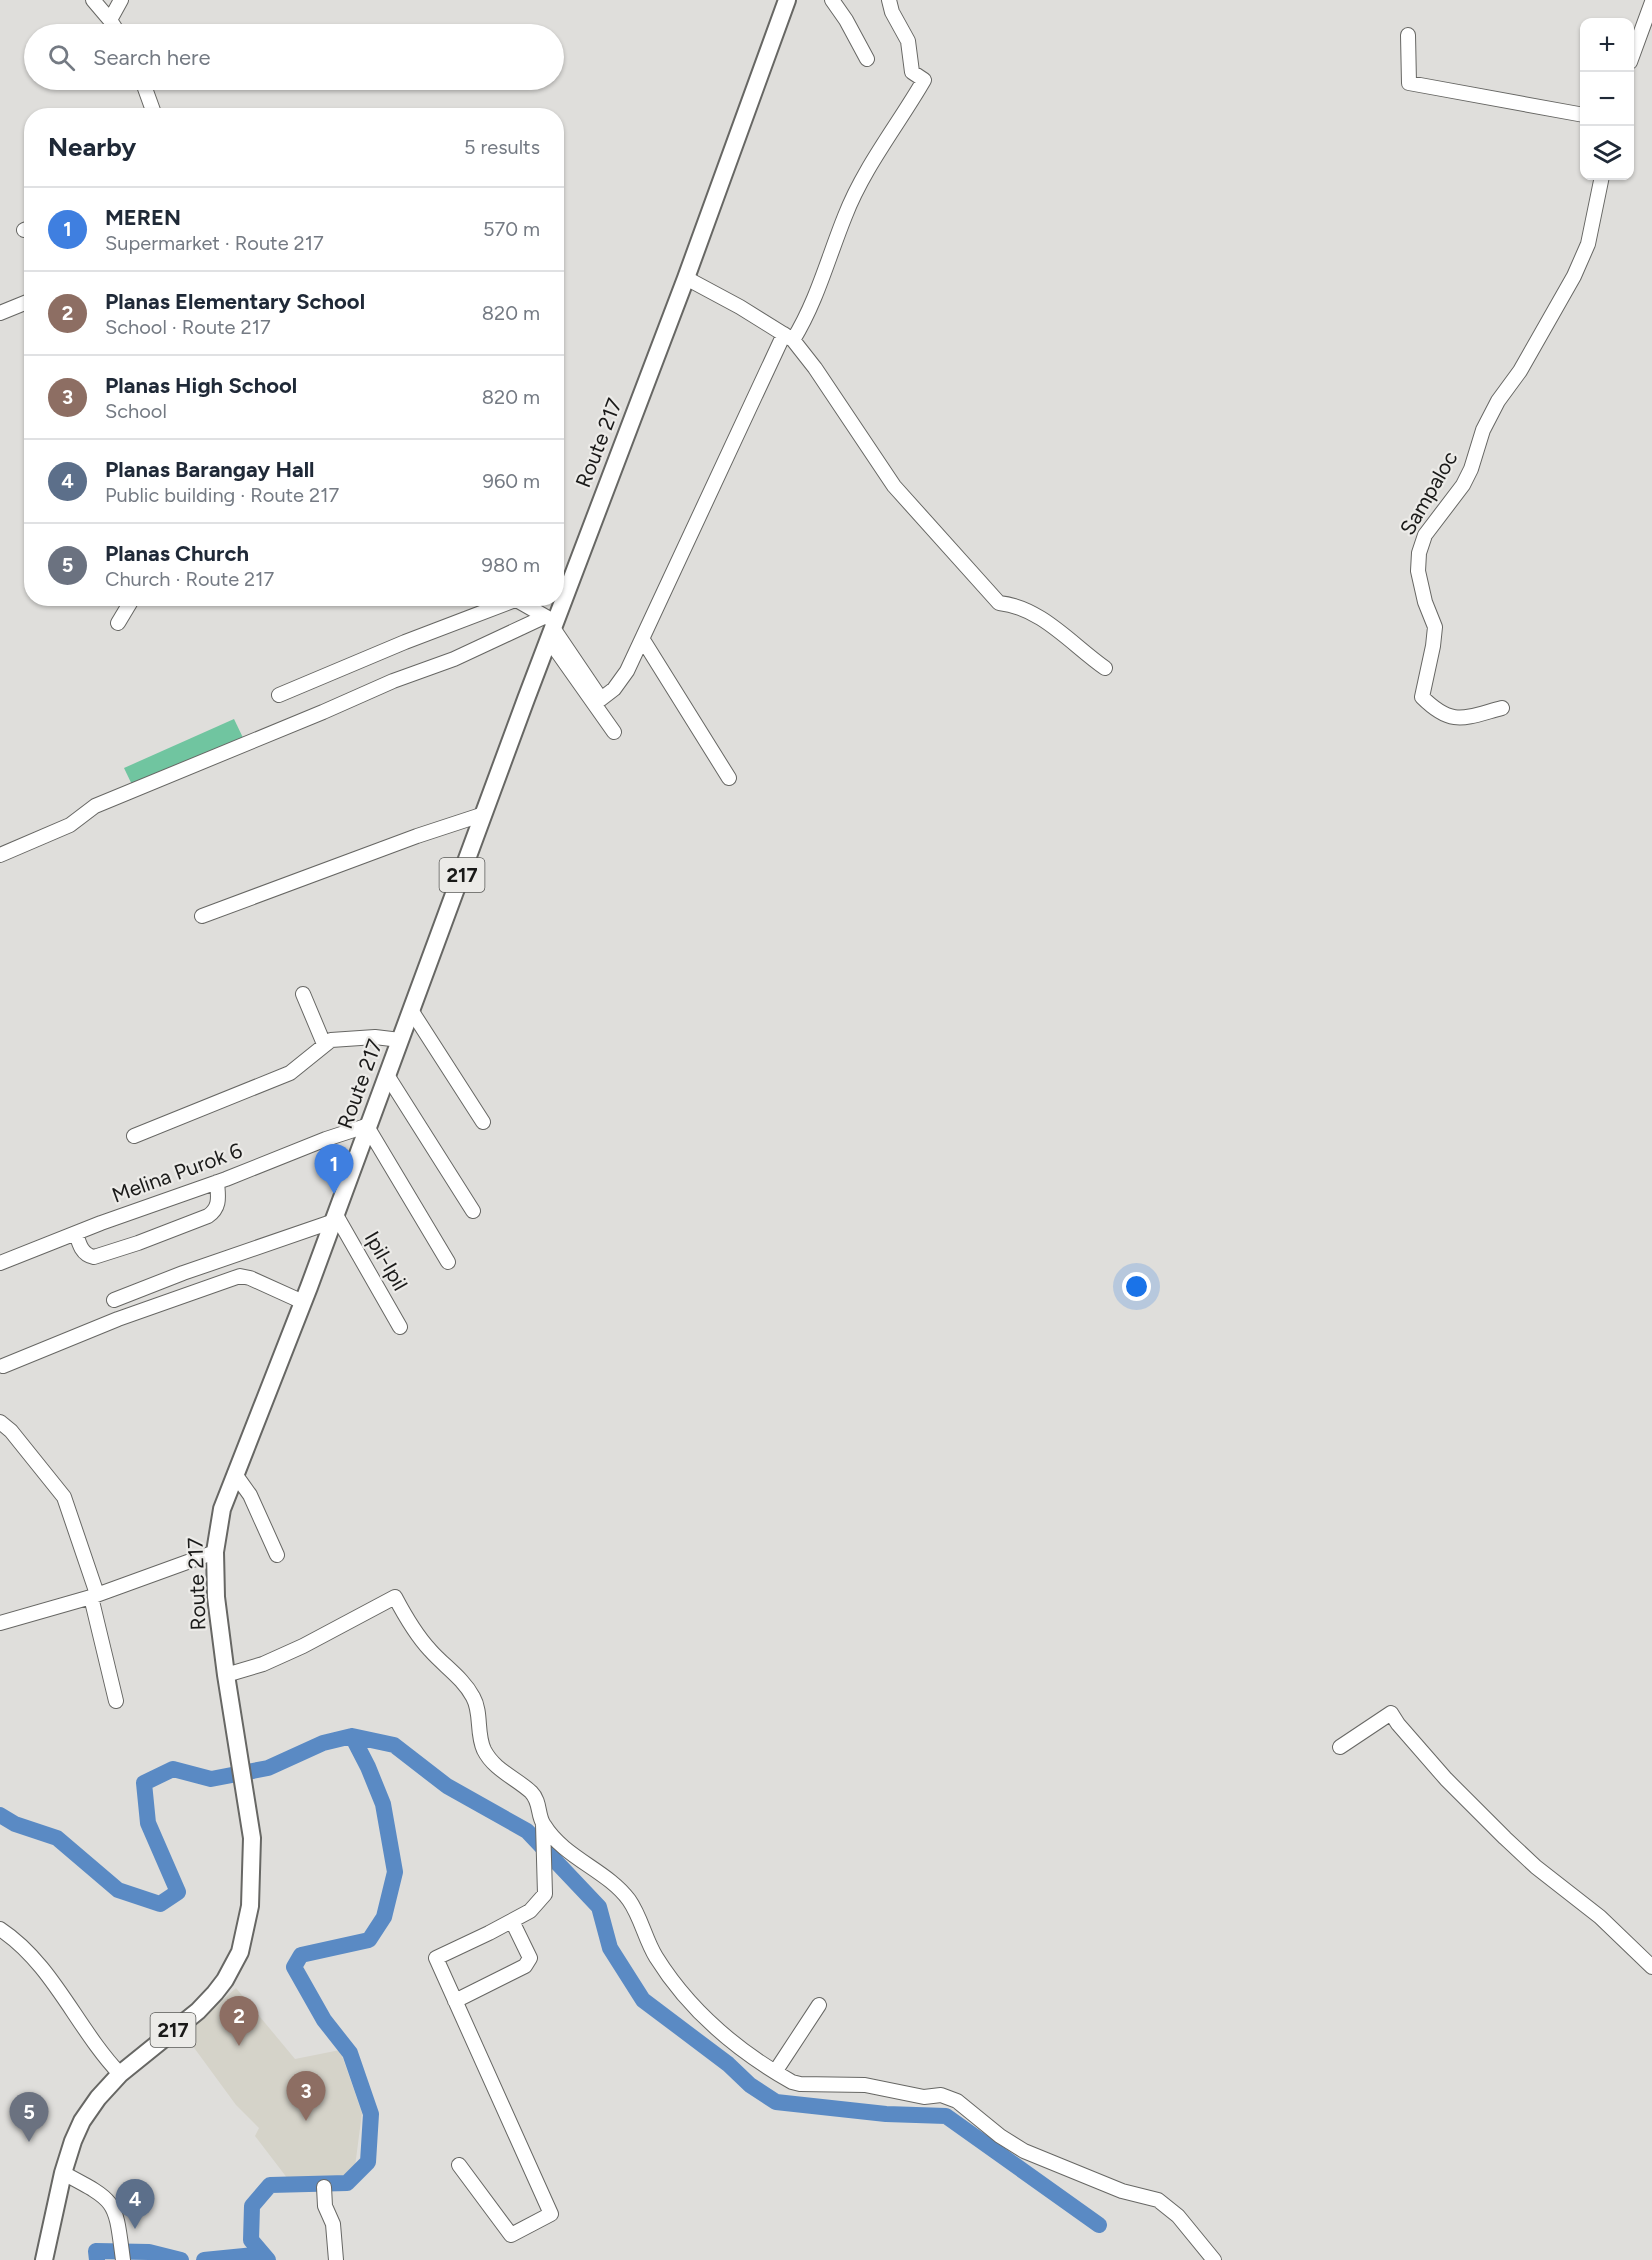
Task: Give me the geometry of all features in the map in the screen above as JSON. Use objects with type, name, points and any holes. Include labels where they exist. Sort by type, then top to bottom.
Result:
[{"type":"main road","name":"Route 217","points":[[564,590],[686,278],[787,0]]},
{"type":"main road","name":"Route 217","points":[[44,2260],[63,2173],[82,2121],[98,2098],[120,2074],[198,2011],[225,1980],[240,1952],[250,1906],[253,1867],[252,1838],[216,1597],[215,1552],[222,1509],[335,1218],[558,606]]},
{"type":"street","points":[[93,0],[113,8],[117,24]]},
{"type":"street","points":[[832,0],[846,20],[867,59]]},
{"type":"street","points":[[523,606],[550,626],[601,699],[619,684],[643,640],[695,522],[789,337],[811,308],[845,216],[862,182],[924,80],[912,72],[908,41],[892,12],[889,0]]},
{"type":"street","points":[[1634,49],[1652,2]]},
{"type":"street","points":[[1408,35],[1409,82],[1580,114]]},
{"type":"street","points":[[145,90],[151,108]]},
{"type":"street","name":"Sampaloc","points":[[1502,708],[1460,719],[1448,717],[1422,697],[1435,627],[1420,581],[1419,553],[1425,535],[1463,485],[1471,469],[1483,430],[1498,401],[1520,371],[1574,276],[1588,244],[1601,180]]},
{"type":"street","points":[[686,278],[789,337],[815,368],[894,486],[999,603],[1015,604],[1030,611],[1105,668]]},
{"type":"street","points":[[0,313],[24,303]]},
{"type":"street","points":[[118,623],[128,606]]},
{"type":"street","points":[[279,695],[496,606]]},
{"type":"street","points":[[550,626],[614,732]]},
{"type":"street","points":[[0,855],[70,825],[95,806],[393,681],[550,626]]},
{"type":"street","points":[[643,640],[729,778]]},
{"type":"street","points":[[202,916],[417,836],[484,814]]},
{"type":"street","points":[[303,994],[324,1044]]},
{"type":"street","points":[[411,1010],[483,1122]]},
{"type":"street","points":[[134,1136],[290,1073],[331,1040],[375,1037],[400,1040]]},
{"type":"street","points":[[387,1075],[473,1211]]},
{"type":"street","points":[[368,1127],[448,1262]]},
{"type":"street","name":"Melina Purok 6","points":[[0,1263],[326,1139],[368,1127]]},
{"type":"street","points":[[76,1233],[79,1246],[89,1256],[94,1257],[138,1243],[214,1212],[218,1203],[217,1182]]},
{"type":"street","points":[[114,1300],[335,1218]]},
{"type":"street","name":"Ipil-Ipil","points":[[335,1218],[400,1327]]},
{"type":"street","points":[[3,1366],[118,1319],[240,1276],[250,1278],[303,1302]]},
{"type":"street","points":[[0,1422],[11,1431],[64,1497],[94,1596],[116,1701]]},
{"type":"street","points":[[235,1474],[261,1517],[277,1555]]},
{"type":"street","points":[[0,1623],[94,1596],[215,1552]]},
{"type":"street","points":[[226,1676],[263,1664],[303,1646],[396,1597],[410,1623],[429,1649],[465,1684],[475,1698],[484,1749],[500,1769],[538,1800],[543,1824],[545,1894],[530,1911],[436,1958],[550,2214],[512,2235],[459,2166]]},
{"type":"street","points":[[1340,1747],[1391,1713],[1446,1779],[1505,1838],[1536,1867],[1600,1917],[1652,1967]]},
{"type":"street","points":[[543,1824],[561,1845],[618,1887],[636,1911],[654,1954],[687,1999],[743,2052],[800,2084],[865,2085],[924,2097],[941,2096],[957,2101],[1000,2136],[1024,2151],[1122,2191],[1158,2200],[1178,2216],[1214,2260]]},
{"type":"street","points":[[455,2001],[525,1966],[530,1958],[512,1921]]},
{"type":"street","points":[[0,1929],[28,1951],[104,2057],[120,2074]]},
{"type":"street","points":[[775,2072],[819,2005]]},
{"type":"street","points":[[63,2173],[94,2190],[115,2210],[121,2238],[122,2259]]},
{"type":"street","points":[[324,2187],[325,2206],[333,2224],[336,2260]]},
{"type":"shaded area","points":[[236,1988],[295,2059],[340,2050],[362,2113],[354,2174],[291,2183],[255,2136],[259,2128],[236,2105],[184,2034]]},
{"type":"green space","points":[[234,719],[246,744],[136,793],[124,768]]},
{"type":"waterway","points":[[0,1815],[15,1824],[57,1838],[118,1890],[160,1904],[178,1892],[148,1823],[144,1783],[173,1769],[211,1779],[268,1768],[323,1743],[352,1736],[394,1745],[447,1786],[527,1831],[599,1907],[610,1948],[643,2000],[728,2064],[750,2085],[776,2102],[886,2114],[946,2116],[1099,2225]]},
{"type":"waterway","points":[[268,2260],[251,2240],[252,2206],[270,2185],[347,2183],[368,2162],[371,2114],[350,2053],[324,2020],[294,1967],[301,1955],[369,1940],[384,1917],[395,1872],[383,1804],[352,1736]]},
{"type":"waterway","points":[[97,2260],[96,2251],[149,2252],[181,2260]]},
{"type":"waterway","points":[[204,2260],[263,2254]]},
{"type":"place","name":"MEREN","points":[[334,1194]]},
{"type":"place","name":"Planas Elementary School","points":[[239,2046]]},
{"type":"place","name":"Planas High School","points":[[306,2121]]},
{"type":"place","name":"Planas Church","points":[[29,2142]]},
{"type":"place","name":"Planas Barangay Hall","points":[[135,2229]]}]
